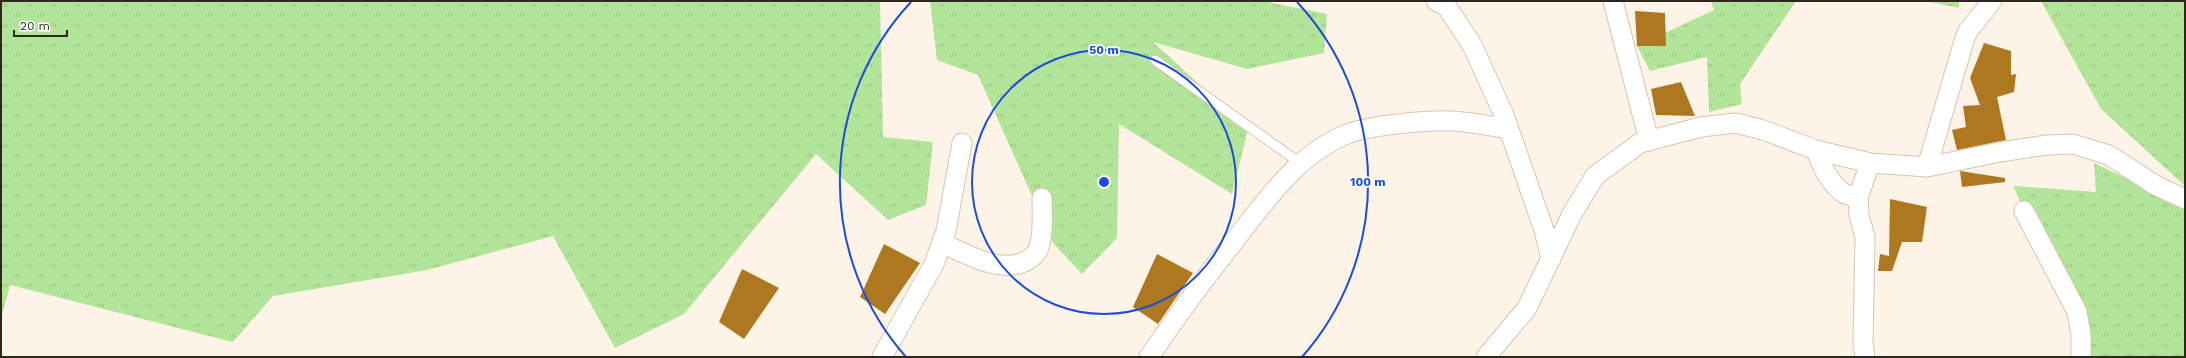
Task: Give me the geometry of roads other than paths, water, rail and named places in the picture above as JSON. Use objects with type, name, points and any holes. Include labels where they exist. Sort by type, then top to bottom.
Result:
[{"type":"street","points":[[1613,1],[1649,141]]},
{"type":"street","points":[[1444,3],[1472,45],[1509,129],[1544,230],[1551,259]]},
{"type":"street","points":[[1927,167],[1964,41],[1968,31],[1986,4]]},
{"type":"street","points":[[1149,357],[1184,305],[1264,201],[1300,163],[1325,145],[1351,133],[1387,125],[1452,121],[1509,129]]},
{"type":"street","points":[[1486,357],[1527,308],[1572,214],[1595,176],[1640,143],[1701,127],[1736,123],[1763,130],[1816,150],[1870,163],[1927,167],[2000,152],[2047,145],[2074,144],[2109,155],[2137,171],[2155,185],[2185,199]]},
{"type":"street","points":[[882,357],[934,264],[942,242],[962,143]]},
{"type":"street","points":[[1816,150],[1820,164],[1843,193],[1858,198]]},
{"type":"street","points":[[1865,357],[1862,344],[1865,237],[1859,215],[1858,198],[1870,163]]},
{"type":"street","points":[[942,242],[962,252],[992,263],[1013,266],[1027,261],[1037,252],[1039,246],[1042,198]]},
{"type":"street","points":[[2024,211],[2077,312],[2081,334],[2081,357]]},
{"type":"lane","points":[[1156,60],[1300,163]]}]
